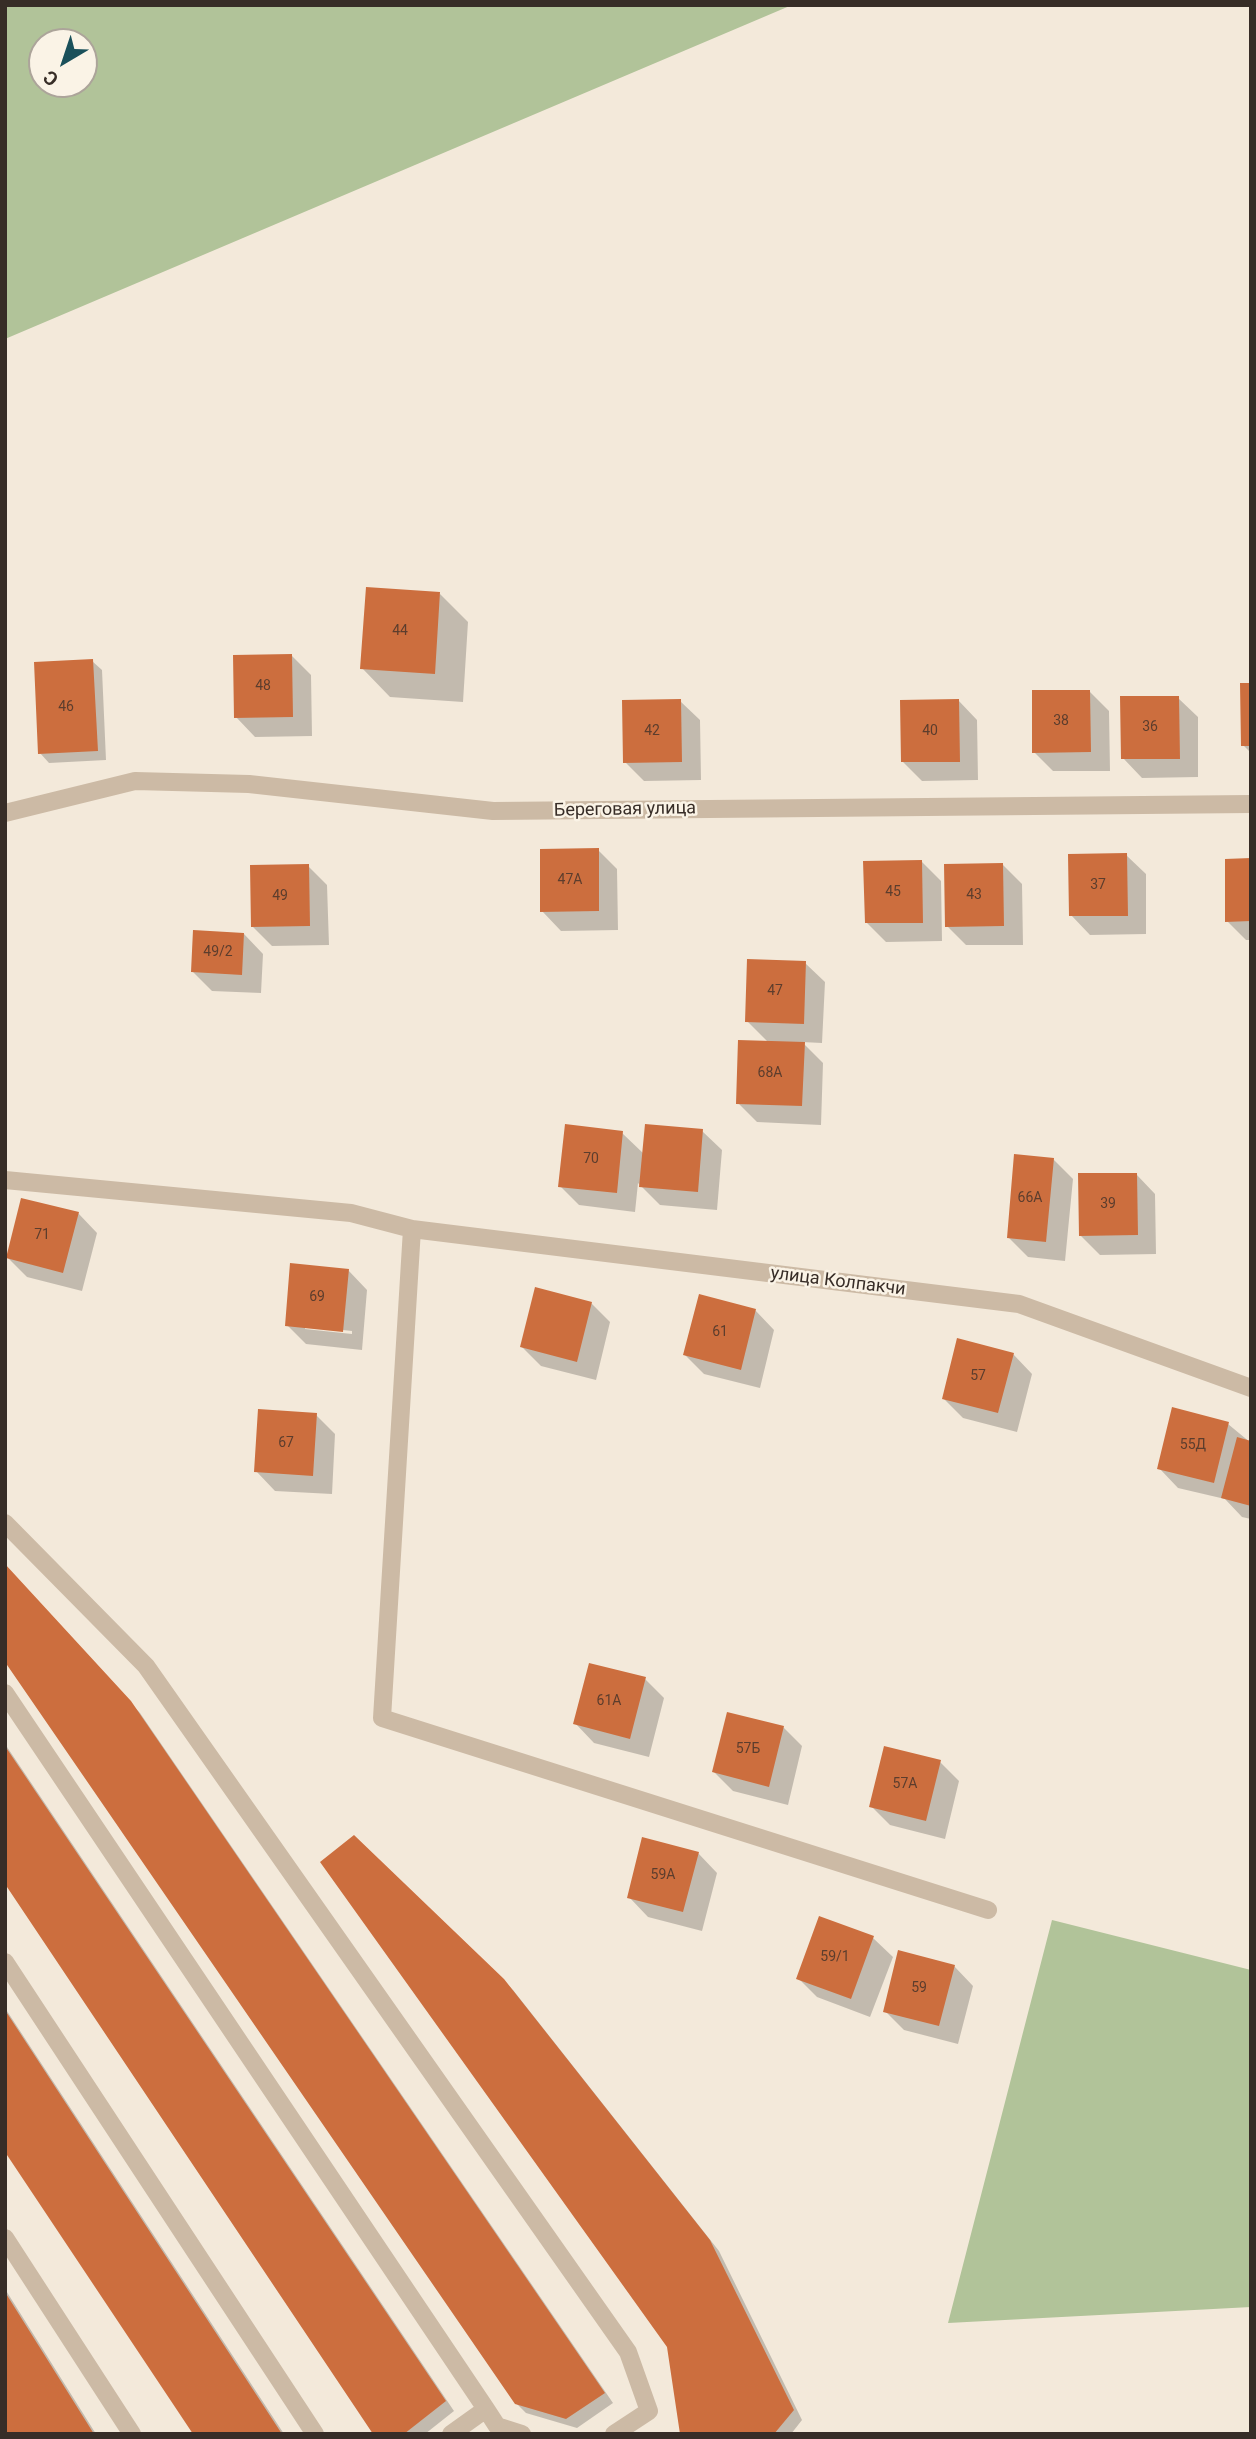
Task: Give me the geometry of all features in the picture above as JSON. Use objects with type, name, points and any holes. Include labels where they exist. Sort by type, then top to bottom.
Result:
[{"type":"street","name":"Береговая улица","points":[[5,813],[135,782],[249,784],[493,811],[1251,804]]},
{"type":"street","name":"улица Колпакчи","points":[[5,1180],[351,1213],[412,1229],[1019,1304],[1251,1388]]},
{"type":"street","points":[[412,1229],[382,1718],[988,1910]]},
{"type":"street","points":[[5,1523],[146,1666],[628,2352],[649,2411],[614,2434]]},
{"type":"street","points":[[5,1693],[497,2426],[522,2434]]},
{"type":"street","points":[[5,1962],[314,2434]]},
{"type":"street","points":[[5,2238],[132,2434]]},
{"type":"street","points":[[451,2434],[486,2409]]},
{"type":"green space","points":[[5,5],[792,5],[5,339]]},
{"type":"green space","points":[[1052,1920],[1251,1970],[1251,2307],[948,2323]]},
{"type":"building","points":[[366,587],[440,592],[435,674],[360,669]]},
{"type":"building","points":[[292,654],[293,717],[234,718],[233,655]]},
{"type":"building","points":[[93,659],[98,751],[38,754],[34,662]]},
{"type":"building","points":[[1240,683],[1251,683],[1251,746],[1241,746]]},
{"type":"building","points":[[1032,690],[1090,690],[1091,752],[1032,753]]},
{"type":"building","points":[[1120,696],[1179,696],[1180,759],[1121,759]]},
{"type":"building","points":[[681,699],[682,762],[623,763],[622,700]]},
{"type":"building","points":[[959,699],[960,762],[901,762],[900,700]]},
{"type":"building","points":[[599,848],[599,911],[540,912],[540,849]]},
{"type":"building","points":[[1127,853],[1128,916],[1069,916],[1068,854]]},
{"type":"building","points":[[1251,858],[1251,921],[1225,922],[1225,859]]},
{"type":"building","points":[[922,860],[923,923],[865,923],[863,861]]},
{"type":"building","points":[[1003,863],[1004,926],[945,927],[944,864]]},
{"type":"building","points":[[309,864],[310,926],[251,927],[250,865]]},
{"type":"building","points":[[193,930],[244,933],[242,975],[191,972]]},
{"type":"building","points":[[747,959],[806,961],[804,1024],[745,1022]]},
{"type":"building","points":[[738,1040],[805,1042],[802,1106],[736,1104]]},
{"type":"building","points":[[565,1124],[623,1131],[617,1193],[558,1187]]},
{"type":"building","points":[[645,1124],[703,1129],[698,1192],[639,1187]]},
{"type":"building","points":[[1014,1154],[1054,1158],[1046,1242],[1007,1238]]},
{"type":"building","points":[[1078,1173],[1137,1173],[1138,1235],[1079,1236]]},
{"type":"building","points":[[21,1198],[79,1212],[63,1273],[6,1258]]},
{"type":"building","points":[[290,1263],[349,1269],[343,1332],[285,1326]]},
{"type":"building","points":[[535,1287],[592,1302],[577,1362],[520,1347]]},
{"type":"building","points":[[699,1294],[756,1309],[741,1370],[683,1355]]},
{"type":"building","points":[[957,1338],[1014,1353],[998,1413],[942,1399]]},
{"type":"building","points":[[1172,1407],[1229,1422],[1214,1483],[1157,1469]]},
{"type":"building","points":[[258,1409],[317,1413],[313,1476],[254,1472]]},
{"type":"building","points":[[1237,1437],[1251,1441],[1251,1506],[1221,1498]]},
{"type":"building","points":[[5,1564],[131,1701],[605,2393],[566,2419],[515,2404],[5,1662]]},
{"type":"building","points":[[589,1663],[646,1677],[630,1739],[573,1724]]},
{"type":"building","points":[[727,1712],[784,1726],[769,1787],[712,1772]]},
{"type":"building","points":[[5,1746],[446,2401],[404,2434],[373,2434],[5,1884]]},
{"type":"building","points":[[884,1746],[941,1760],[926,1821],[869,1807]]},
{"type":"building","points":[[354,1835],[504,1979],[710,2240],[794,2410],[774,2434],[680,2434],[667,2347],[320,1862]]},
{"type":"building","points":[[642,1837],[699,1852],[683,1912],[627,1898]]},
{"type":"building","points":[[819,1916],[874,1936],[851,1999],[796,1979]]},
{"type":"building","points":[[898,1950],[955,1965],[939,2026],[883,2012]]},
{"type":"building","points":[[5,2010],[282,2434],[193,2434],[5,2152]]},
{"type":"building","points":[[5,2292],[94,2434],[5,2434]]}]
